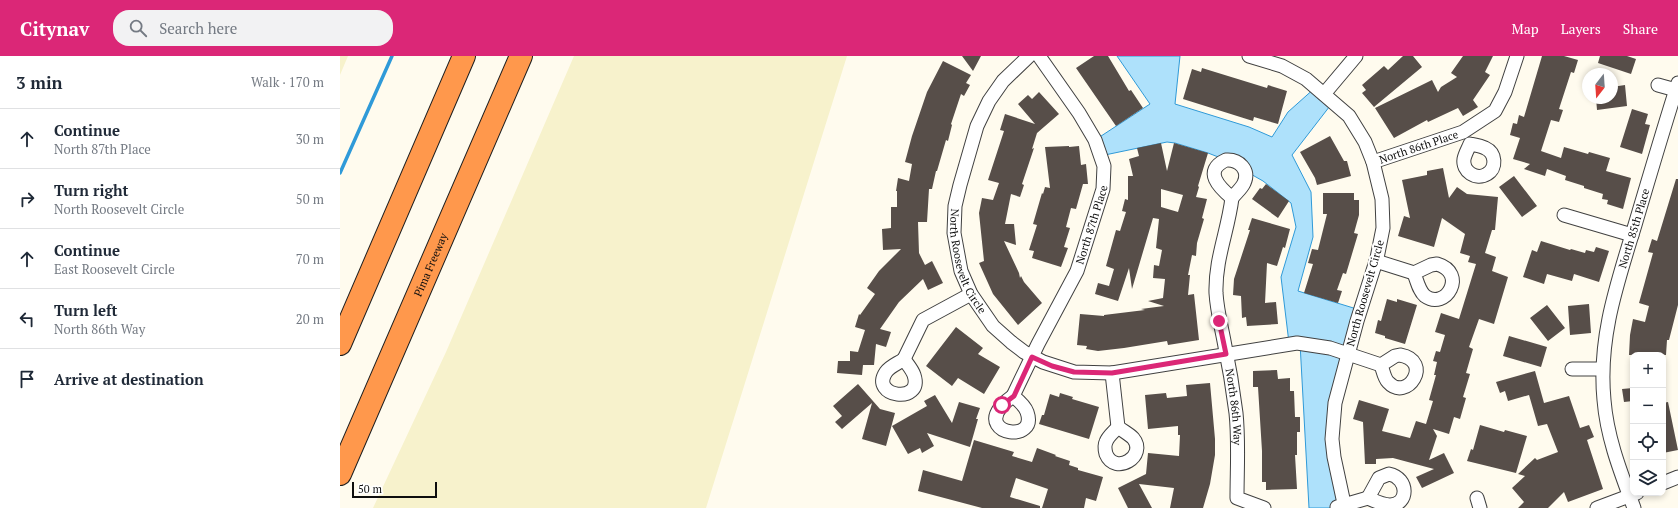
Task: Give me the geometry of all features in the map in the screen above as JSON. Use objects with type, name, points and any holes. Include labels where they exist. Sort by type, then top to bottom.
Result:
[{"type":"highway","points":[[340,344],[346,324],[464,56]]},
{"type":"highway","name":"Pima Freeway","points":[[340,474],[521,56]]},
{"type":"street","name":"North Roosevelt Circle","points":[[1029,56],[1003,81],[989,101],[978,126],[955,206],[954,233],[961,271],[970,294],[993,326],[1011,342],[1032,357],[1052,366],[1074,372],[1112,373],[1297,343],[1321,346],[1381,365]]},
{"type":"street","name":"North 87th Place","points":[[1014,396],[1032,357],[1077,271],[1104,189],[1104,166],[1095,140],[1079,113],[1039,56]]},
{"type":"street","name":"North Roosevelt Circle","points":[[1249,56],[1282,66],[1306,79],[1349,116],[1365,142],[1373,162],[1382,198],[1383,228],[1376,261],[1335,403],[1332,440],[1342,507]]},
{"type":"street","points":[[1324,94],[1356,56]]},
{"type":"street","name":"North 86th Place","points":[[1373,162],[1464,132],[1495,111],[1505,92],[1517,56]]},
{"type":"street","name":"North 85th Place","points":[[1634,499],[1610,437],[1604,401],[1602,369],[1609,312],[1677,86],[1658,85]]},
{"type":"street","name":"North 86th Place","points":[[1464,132],[1470,144]]},
{"type":"street","name":"North 86th Way","points":[[1232,198],[1230,213],[1218,257],[1216,293],[1219,321],[1236,414],[1238,443],[1237,498],[1264,508]]},
{"type":"street","points":[[1564,215],[1632,235]]},
{"type":"street","points":[[1376,261],[1414,274]]},
{"type":"street","points":[[904,359],[923,320],[970,294]]},
{"type":"street","points":[[1572,369],[1602,369]]},
{"type":"street","points":[[1112,373],[1118,427]]},
{"type":"street","points":[[1666,482],[1678,477]]},
{"type":"street","points":[[1342,507],[1368,498]]},
{"type":"street","points":[[1598,508],[1634,499]]},
{"type":"shaded area","points":[[340,56],[348,56],[340,75]]},
{"type":"shaded area","points":[[574,56],[847,56],[706,508],[373,508],[446,352]]},
{"type":"water","points":[[1117,56],[1180,56],[1175,104],[1249,127],[1272,137],[1288,112],[1316,87],[1333,102],[1292,155],[1311,192],[1313,237],[1298,291],[1360,310],[1333,422],[1345,508],[1309,508],[1300,343],[1289,343],[1281,277],[1296,227],[1291,203],[1263,181],[1226,160],[1175,143],[1167,142],[1100,156],[1095,140],[1150,104]]},
{"type":"building","points":[[962,56],[981,56],[973,71]]},
{"type":"building","points":[[1094,56],[1108,56],[1129,91],[1131,90],[1143,108],[1116,126],[1076,68]]},
{"type":"building","points":[[1403,56],[1413,56],[1422,67],[1374,107],[1362,93],[1366,90],[1362,85],[1384,66],[1388,70]]},
{"type":"building","points":[[1463,56],[1493,56],[1485,72],[1490,75],[1473,100],[1478,107],[1463,116],[1458,108],[1428,122],[1427,120],[1394,138],[1375,108],[1432,80],[1438,92],[1441,87],[1457,77],[1451,73]]},
{"type":"building","points":[[1542,56],[1564,56],[1578,60],[1574,73],[1571,72],[1559,109],[1563,110],[1559,122],[1551,120],[1541,151],[1561,158],[1564,147],[1588,154],[1589,152],[1610,158],[1606,171],[1631,178],[1623,209],[1607,204],[1608,200],[1602,199],[1603,194],[1565,180],[1566,176],[1547,169],[1545,176],[1524,169],[1530,164],[1513,159],[1520,138],[1510,135],[1513,123],[1517,124],[1519,115],[1524,117]]},
{"type":"building","points":[[1600,56],[1627,56],[1636,59],[1631,74],[1618,70],[1618,68],[1613,68],[1598,63]]},
{"type":"building","points":[[943,61],[971,75],[966,83],[970,85],[964,96],[961,94],[951,124],[948,141],[946,140],[936,171],[932,189],[929,189],[927,222],[918,222],[919,253],[925,265],[932,261],[943,283],[928,290],[923,279],[899,302],[880,329],[891,332],[886,347],[876,344],[874,365],[863,365],[862,375],[837,373],[838,361],[850,361],[850,351],[858,352],[865,330],[855,327],[859,314],[860,315],[875,294],[867,288],[879,271],[901,249],[883,250],[882,229],[891,228],[891,207],[897,207],[896,191],[898,178],[909,181],[912,164],[905,162],[912,136],[927,92]]},
{"type":"building","points":[[1202,68],[1267,88],[1268,85],[1287,91],[1278,124],[1254,117],[1253,121],[1183,99],[1192,69],[1201,72]]},
{"type":"building","points":[[1625,85],[1627,106],[1597,110],[1596,104],[1618,104],[1618,86]]},
{"type":"building","points":[[1039,92],[1059,114],[1037,133],[1032,149],[1034,148],[1022,184],[1024,185],[1020,197],[1011,194],[1005,224],[1014,224],[1016,245],[1004,241],[1020,278],[1021,276],[1024,282],[1042,303],[1018,325],[993,294],[979,263],[984,261],[979,213],[982,198],[993,200],[999,183],[988,180],[1004,131],[1000,130],[1005,114],[1035,124],[1018,104],[1028,95],[1032,99]]},
{"type":"building","points":[[1632,109],[1648,114],[1645,124],[1650,125],[1642,154],[1620,147]]},
{"type":"building","points":[[1330,136],[1344,161],[1347,161],[1351,176],[1317,185],[1315,178],[1300,152]]},
{"type":"building","points":[[1161,143],[1167,171],[1174,143],[1208,153],[1196,197],[1207,199],[1202,218],[1204,219],[1197,243],[1196,256],[1192,255],[1188,275],[1190,275],[1188,295],[1194,294],[1199,340],[1168,345],[1167,341],[1098,351],[1086,349],[1087,346],[1077,345],[1080,314],[1104,316],[1164,306],[1148,301],[1163,298],[1165,279],[1153,278],[1154,265],[1159,266],[1162,250],[1156,248],[1159,219],[1153,218],[1132,289],[1129,268],[1118,301],[1095,294],[1098,283],[1109,286],[1114,269],[1106,266],[1116,230],[1120,231],[1126,212],[1122,211],[1125,199],[1128,200],[1128,176],[1133,176],[1129,159],[1139,156],[1137,148]],"holes":[[[1161,189],[1183,195],[1178,212],[1161,207]]]},
{"type":"building","points":[[1079,146],[1081,165],[1086,164],[1088,184],[1083,184],[1076,209],[1071,208],[1066,227],[1070,228],[1064,247],[1068,248],[1061,267],[1032,258],[1034,251],[1029,250],[1037,225],[1033,224],[1042,193],[1043,194],[1045,187],[1050,188],[1045,147]]},
{"type":"building","points":[[1443,168],[1449,198],[1457,187],[1467,194],[1498,197],[1495,230],[1492,230],[1485,253],[1496,257],[1492,271],[1508,277],[1494,324],[1479,319],[1469,347],[1473,349],[1466,373],[1470,374],[1463,397],[1466,398],[1460,419],[1454,417],[1449,434],[1433,429],[1437,436],[1429,460],[1444,453],[1454,473],[1422,488],[1416,477],[1434,469],[1393,458],[1376,459],[1376,464],[1365,464],[1363,422],[1353,419],[1359,400],[1389,409],[1382,431],[1410,438],[1416,421],[1426,424],[1433,401],[1429,400],[1436,375],[1434,375],[1437,362],[1433,361],[1436,351],[1440,352],[1445,335],[1435,332],[1441,313],[1459,319],[1476,264],[1468,262],[1470,256],[1460,253],[1465,234],[1442,218],[1434,247],[1398,236],[1404,216],[1410,218],[1402,180],[1427,175],[1427,171]]},
{"type":"building","points":[[1514,176],[1537,206],[1522,217],[1499,187]]},
{"type":"building","points":[[1676,179],[1678,179],[1678,305],[1669,340],[1667,340],[1666,355],[1666,352],[1630,352],[1629,355],[1630,335],[1633,319],[1645,322],[1649,306],[1639,303],[1653,253],[1648,252],[1652,239],[1657,241]]},
{"type":"building","points":[[1266,184],[1289,201],[1278,218],[1252,199],[1260,188],[1262,189]]},
{"type":"building","points":[[1323,193],[1354,193],[1354,200],[1359,200],[1359,215],[1354,233],[1358,234],[1346,274],[1343,273],[1337,290],[1342,291],[1338,303],[1304,293],[1313,264],[1308,263],[1312,249],[1318,250],[1327,214],[1323,214]]},
{"type":"building","points":[[1252,218],[1290,229],[1285,248],[1283,247],[1277,266],[1267,263],[1265,303],[1276,302],[1278,324],[1247,326],[1246,317],[1242,318],[1241,296],[1233,295],[1234,279],[1250,230],[1248,230]]},
{"type":"building","points":[[1541,241],[1585,253],[1586,250],[1594,252],[1596,247],[1609,251],[1599,282],[1574,274],[1572,281],[1547,274],[1544,284],[1523,277],[1532,250],[1537,252]]},
{"type":"building","points":[[1387,299],[1397,302],[1397,299],[1417,305],[1405,344],[1385,338],[1385,336],[1375,333],[1378,320],[1381,321]]},
{"type":"building","points":[[1589,304],[1591,333],[1570,335],[1568,306]]},
{"type":"building","points":[[1547,305],[1565,328],[1548,341],[1530,318]]},
{"type":"building","points":[[956,327],[983,348],[978,354],[1000,367],[984,394],[958,378],[952,386],[926,366]]},
{"type":"building","points":[[1509,336],[1547,347],[1541,367],[1503,356]]},
{"type":"building","points":[[1277,370],[1278,379],[1290,378],[1290,391],[1294,391],[1295,417],[1300,417],[1300,432],[1297,432],[1297,455],[1295,455],[1297,489],[1266,490],[1266,482],[1262,482],[1262,451],[1258,387],[1253,387],[1253,371]]},
{"type":"building","points":[[1535,371],[1544,403],[1569,396],[1580,428],[1589,425],[1594,437],[1587,440],[1603,489],[1568,502],[1564,492],[1548,508],[1518,508],[1524,502],[1512,488],[1525,476],[1518,474],[1535,458],[1537,460],[1558,452],[1547,424],[1538,426],[1529,395],[1508,401],[1505,391],[1500,393],[1496,382]]},
{"type":"building","points":[[1210,383],[1215,455],[1210,484],[1203,508],[1170,508],[1174,488],[1139,484],[1152,508],[1128,508],[1118,488],[1146,474],[1148,453],[1179,456],[1180,435],[1178,435],[1178,426],[1148,429],[1145,395],[1166,393],[1167,398],[1187,396],[1186,385]]},
{"type":"building","points":[[858,384],[880,409],[895,413],[886,446],[862,439],[872,403],[842,429],[835,422],[842,416],[833,406]]},
{"type":"building","points":[[1630,388],[1630,401],[1624,402],[1622,389]]},
{"type":"building","points":[[1060,393],[1073,397],[1072,399],[1099,407],[1089,439],[1039,424],[1042,415],[1044,415],[1050,394],[1059,397]]},
{"type":"building","points":[[935,395],[952,423],[959,402],[980,408],[970,447],[927,433],[934,446],[922,453],[920,448],[908,454],[892,426],[927,406],[924,401]]},
{"type":"building","points":[[1666,402],[1668,402],[1678,450],[1666,452],[1666,424]]},
{"type":"building","points":[[1480,425],[1504,432],[1505,430],[1527,436],[1516,473],[1467,461],[1471,449],[1473,450]]},
{"type":"building","points":[[974,440],[1014,452],[1012,456],[1032,462],[1037,448],[1070,461],[1069,465],[1078,468],[1078,470],[1103,477],[1096,501],[1086,498],[1084,508],[1042,508],[1048,489],[1016,478],[1010,497],[1040,506],[1040,508],[982,508],[918,491],[923,470],[962,481]]},
{"type":"waterway","points":[[340,173],[392,56]]},
{"type":"route","points":[[1002,405],[1014,396],[1032,357],[1052,366],[1074,372],[1112,373],[1226,354],[1219,321]]}]
